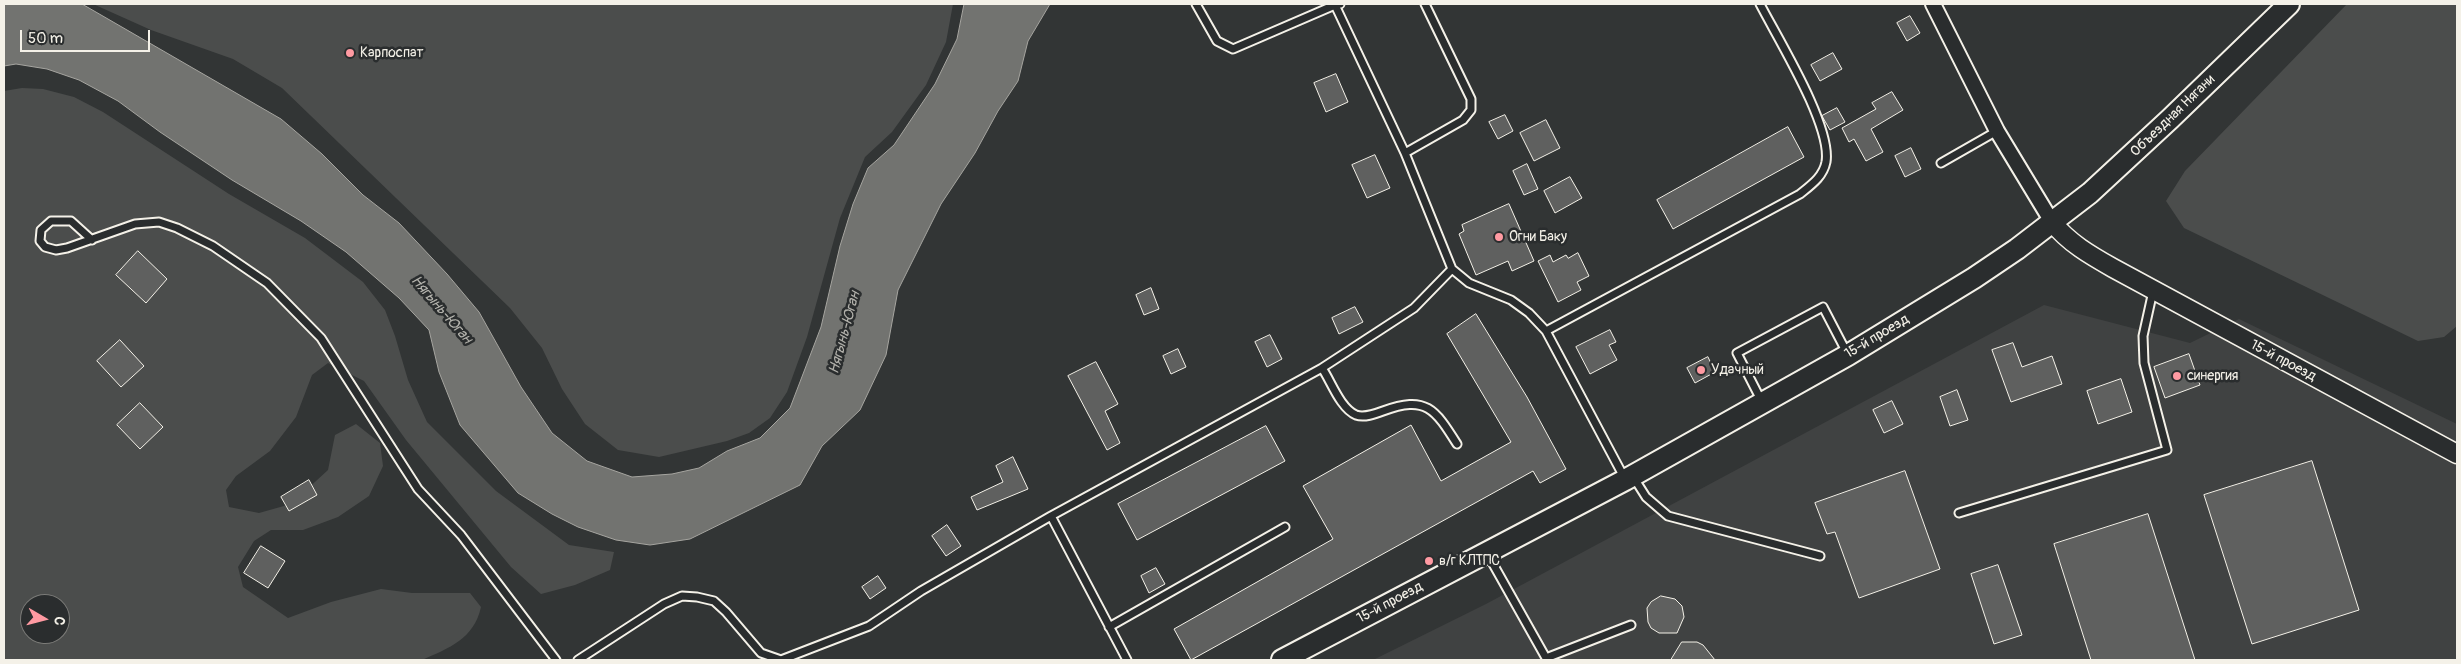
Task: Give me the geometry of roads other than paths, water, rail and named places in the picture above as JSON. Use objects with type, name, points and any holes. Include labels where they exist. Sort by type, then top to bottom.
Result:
[{"type":"main road","name":"Объездная Нягани","points":[[2052,222],[2128,158],[2288,4]]},
{"type":"main road","name":"15-й проезд","points":[[1282,660],[1629,478],[1848,355],[1974,278],[2052,222]]},
{"type":"street","points":[[1933,4],[1998,131],[2052,222]]},
{"type":"street","name":"15-й проезд","points":[[2052,222],[2079,248],[2153,291],[2457,454]]},
{"type":"lane","points":[[1196,4],[1217,41],[1233,49],[1338,5],[1405,153],[1452,269],[1469,283],[1511,300],[1529,313],[1546,330],[1629,478],[1646,497],[1668,516],[1820,556]]},
{"type":"lane","points":[[1405,153],[1463,120],[1471,110],[1471,99],[1425,4]]},
{"type":"lane","points":[[1546,330],[1800,194],[1819,178],[1826,163],[1826,144],[1819,119],[1760,4]]},
{"type":"lane","points":[[1941,163],[1998,131]]},
{"type":"lane","points":[[92,240],[71,221],[61,220],[52,221],[42,230],[40,241],[45,247],[56,250],[92,240],[135,224],[159,222],[177,228],[213,246],[267,283],[321,338],[418,489],[461,535],[556,660]]},
{"type":"lane","points":[[578,660],[664,604],[682,596],[714,601],[726,612],[760,653],[781,660],[869,626],[921,591],[1051,516],[1322,368],[1414,308],[1452,269]]},
{"type":"lane","points":[[1959,513],[2167,450],[2144,364],[2144,336],[2153,291]]},
{"type":"lane","points":[[1762,402],[1736,353],[1823,308],[1848,355]]},
{"type":"lane","points":[[1322,368],[1345,405],[1356,415],[1373,415],[1389,409],[1423,406],[1435,411],[1456,444]]},
{"type":"lane","points":[[1051,516],[1127,660]]},
{"type":"lane","points":[[1109,627],[1285,527]]},
{"type":"lane","points":[[1487,552],[1546,658],[1631,626]]},
{"type":"water","name":"Нягынь-Юган","points":[[4,4],[82,4],[281,119],[322,154],[363,195],[399,223],[447,274],[479,312],[521,387],[552,433],[587,461],[632,477],[672,474],[699,468],[727,451],[760,438],[790,408],[821,327],[840,246],[853,204],[868,168],[894,145],[935,84],[957,39],[964,4],[1050,4],[1028,41],[1018,81],[998,111],[975,153],[941,204],[898,290],[886,355],[860,410],[822,446],[800,485],[690,539],[650,545],[616,540],[578,527],[552,514],[518,493],[460,425],[439,372],[429,330],[399,298],[346,252],[301,221],[232,180],[160,132],[118,101],[79,80],[47,69],[16,64],[4,66]]},
{"type":"place","name":"Карпоспат","points":[[350,53]]},
{"type":"place","name":"Огни Баку","points":[[1499,237]]},
{"type":"place","name":"Удачный","points":[[1701,370]]},
{"type":"place","name":"синергия","points":[[2177,376]]},
{"type":"place","name":"в/г КЛТПС","points":[[1429,561]]}]
